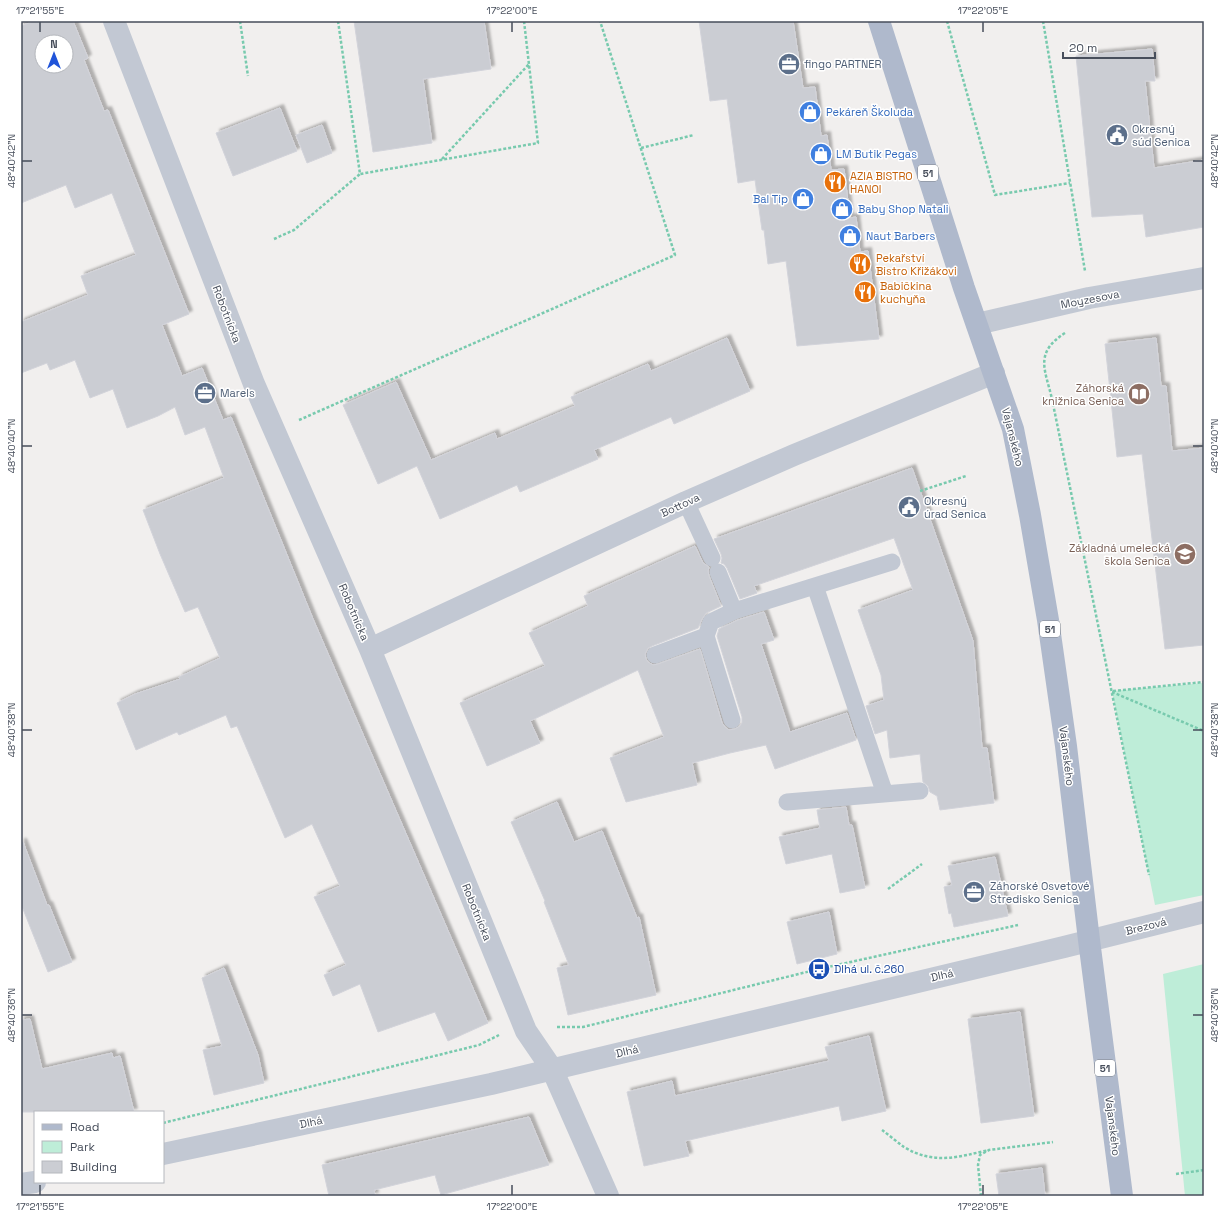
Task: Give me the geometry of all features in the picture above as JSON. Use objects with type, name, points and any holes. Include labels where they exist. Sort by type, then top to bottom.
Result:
[{"type":"main road","name":"51","points":[[879,21],[977,324]]},
{"type":"main road","name":"Vajanského","points":[[977,324],[1013,429],[1030,515],[1048,620],[1066,746],[1122,1196]]},
{"type":"street","name":"Robotnícka","points":[[114,21],[254,384],[370,649],[526,1031],[552,1069],[608,1196]]},
{"type":"street","name":"Moyzesova","points":[[977,324],[1089,298],[1204,278]]},
{"type":"street","name":"Bottova","points":[[370,649],[686,502],[801,452],[994,373]]},
{"type":"street","name":"Brezová","points":[[1089,940],[1204,912]]},
{"type":"street","name":"Dlhá","points":[[164,1154],[491,1084],[1089,940]]},
{"type":"street","points":[[21,1184],[34,1182]]},
{"type":"lane","points":[[686,502],[734,611]]},
{"type":"lane","points":[[732,720],[706,636],[711,622],[734,611],[892,562]]},
{"type":"lane","points":[[815,586],[885,794]]},
{"type":"lane","points":[[655,655],[706,636]]},
{"type":"lane","points":[[787,802],[920,791]]},
{"type":"path","points":[[240,21],[248,76]]},
{"type":"path","points":[[338,21],[360,174]]},
{"type":"path","points":[[274,239],[294,230],[360,174],[538,143],[524,21]]},
{"type":"path","points":[[275,431],[674,255],[600,21]]},
{"type":"path","points":[[947,21],[995,195],[1070,183]]},
{"type":"path","points":[[1043,21],[1086,275]]},
{"type":"path","points":[[441,159],[529,64]]},
{"type":"path","points":[[641,148],[694,135]]},
{"type":"path","points":[[1071,328],[1058,337],[1047,348],[1044,357],[1045,368],[1149,874]]},
{"type":"path","points":[[920,491],[966,476]]},
{"type":"path","points":[[1112,692],[1204,682]]},
{"type":"path","points":[[1112,692],[1204,731]]},
{"type":"path","points":[[888,889],[922,864]]},
{"type":"path","points":[[164,1122],[479,1045],[499,1034],[553,1027],[583,1027],[819,969],[1018,925]]},
{"type":"path","points":[[882,1130],[905,1147],[927,1157],[951,1158],[989,1150],[1053,1142]]},
{"type":"path","points":[[981,1196],[978,1165],[980,1155],[989,1150]]},
{"type":"path","points":[[1176,1174],[1204,1170]]},
{"type":"green space","points":[[1204,683],[1204,895],[1155,905],[1112,691]]},
{"type":"green space","points":[[1204,964],[1204,1196],[1185,1196],[1163,974]]},
{"type":"building","points":[[34,21],[73,21],[88,58],[84,60],[104,111],[108,110],[189,314],[162,325],[182,376],[202,368],[223,420],[231,417],[313,619],[488,1023],[448,1041],[435,1012],[378,1032],[360,984],[333,996],[324,975],[346,965],[314,897],[340,886],[312,824],[285,838],[237,726],[231,728],[226,715],[179,735],[177,732],[136,750],[117,703],[135,694],[180,679],[179,677],[220,658],[198,607],[185,612],[143,510],[224,478],[205,427],[185,435],[175,407],[158,416],[127,428],[113,389],[90,398],[75,360],[50,370],[47,363],[21,373],[21,322],[88,295],[81,276],[136,255],[112,193],[75,208],[66,185],[21,203],[21,26]]},
{"type":"building","points":[[354,21],[484,21],[491,69],[423,79],[432,143],[373,152]]},
{"type":"building","points":[[699,21],[793,21],[803,88],[815,87],[821,136],[827,135],[831,170],[844,169],[850,218],[856,217],[860,252],[868,251],[879,339],[797,346],[786,261],[768,264],[764,230],[762,230],[755,180],[738,183],[727,99],[710,101]]},
{"type":"building","name":"Okresný súd Senica","points":[[1152,49],[1155,81],[1145,81],[1154,168],[1204,160],[1204,227],[1146,237],[1143,214],[1092,217],[1076,56]]},
{"type":"building","points":[[280,108],[297,151],[233,176],[216,133]]},
{"type":"building","points":[[322,125],[332,153],[307,163],[296,135]]},
{"type":"building","points":[[727,338],[750,391],[674,424],[671,417],[594,450],[598,459],[520,492],[517,485],[440,519],[417,466],[378,484],[343,405],[396,382],[431,460],[495,433],[497,439],[575,406],[571,397],[648,364],[651,371]]},
{"type":"building","points":[[1156,338],[1161,386],[1166,386],[1172,451],[1204,448],[1204,645],[1165,649],[1142,454],[1117,457],[1105,344]]},
{"type":"building","points":[[912,468],[973,641],[982,748],[987,748],[994,803],[940,810],[937,796],[930,792],[928,786],[923,782],[920,754],[890,758],[887,730],[875,734],[866,706],[884,700],[881,675],[858,610],[913,590],[894,538],[754,586],[757,593],[740,599],[727,568],[721,563],[721,554],[714,539]]},
{"type":"building","points":[[695,546],[703,563],[709,567],[709,576],[721,606],[706,613],[698,628],[648,648],[645,654],[648,662],[653,665],[658,664],[700,649],[722,723],[729,730],[735,729],[742,723],[742,717],[717,636],[719,629],[738,620],[764,612],[774,640],[761,644],[790,732],[847,713],[856,740],[775,769],[766,745],[692,763],[697,785],[626,802],[610,758],[664,737],[638,670],[530,721],[540,743],[487,766],[460,703],[545,666],[529,633],[588,606],[584,596]]},
{"type":"building","points":[[557,802],[574,842],[602,831],[637,918],[639,917],[656,995],[568,1015],[557,968],[569,965],[544,902],[545,901],[511,822]]},
{"type":"building","points":[[846,807],[849,825],[852,825],[865,888],[840,893],[832,854],[786,864],[779,837],[820,828],[817,810]]},
{"type":"building","points":[[21,842],[23,842],[47,905],[49,905],[72,962],[48,972],[21,904]]},
{"type":"building","name":"Záhorské Osvetové Stredisko Senica","points":[[995,857],[1008,916],[954,927],[951,913],[949,914],[944,887],[952,885],[948,866]]},
{"type":"building","points":[[829,912],[837,954],[797,964],[787,922]]},
{"type":"building","points":[[224,968],[258,1055],[264,1083],[214,1095],[203,1050],[222,1046],[202,978]]},
{"type":"building","points":[[1020,1012],[1034,1116],[981,1123],[968,1019]]},
{"type":"building","points":[[30,1019],[42,1069],[112,1053],[113,1058],[120,1056],[134,1111],[21,1112],[21,1020]]},
{"type":"building","points":[[869,1036],[886,1111],[842,1121],[839,1106],[685,1141],[689,1156],[644,1166],[627,1092],[672,1081],[675,1096],[829,1061],[825,1047]]},
{"type":"building","points":[[529,1117],[549,1165],[441,1195],[435,1175],[374,1190],[375,1196],[329,1196],[322,1165]]},
{"type":"building","points":[[1042,1168],[1045,1196],[999,1196],[996,1174]]},
{"type":"place","name":"fingo PARTNER","points":[[789,64]]},
{"type":"place","name":"Pekáreň Školuda","points":[[810,112]]},
{"type":"place","name":"Okresný súd Senica","points":[[1117,135]]},
{"type":"place","name":"LM Butik Pegas","points":[[821,154]]},
{"type":"place","name":"AZIA BISTRO HANOI","points":[[835,182]]},
{"type":"place","name":"Bal Tip","points":[[803,199]]},
{"type":"place","name":"Baby Shop Natali","points":[[842,209]]},
{"type":"place","name":"Naut Barbers","points":[[850,236]]},
{"type":"place","name":"Pekařství Bistro Křižákovi","points":[[860,264]]},
{"type":"place","name":"Babičkina kuchyňa","points":[[865,292]]},
{"type":"place","name":"Marels","points":[[205,393]]},
{"type":"place","name":"Záhorská knižnica Senica","points":[[1139,394]]},
{"type":"place","name":"Okresný úrad Senica","points":[[909,507]]},
{"type":"place","name":"Základná umelecká škola Senica","points":[[1185,554]]},
{"type":"place","name":"Záhorské Osvetové Stredisko Senica","points":[[974,892]]},
{"type":"place","name":"Dlhá ul. č.260","points":[[819,969]]}]
